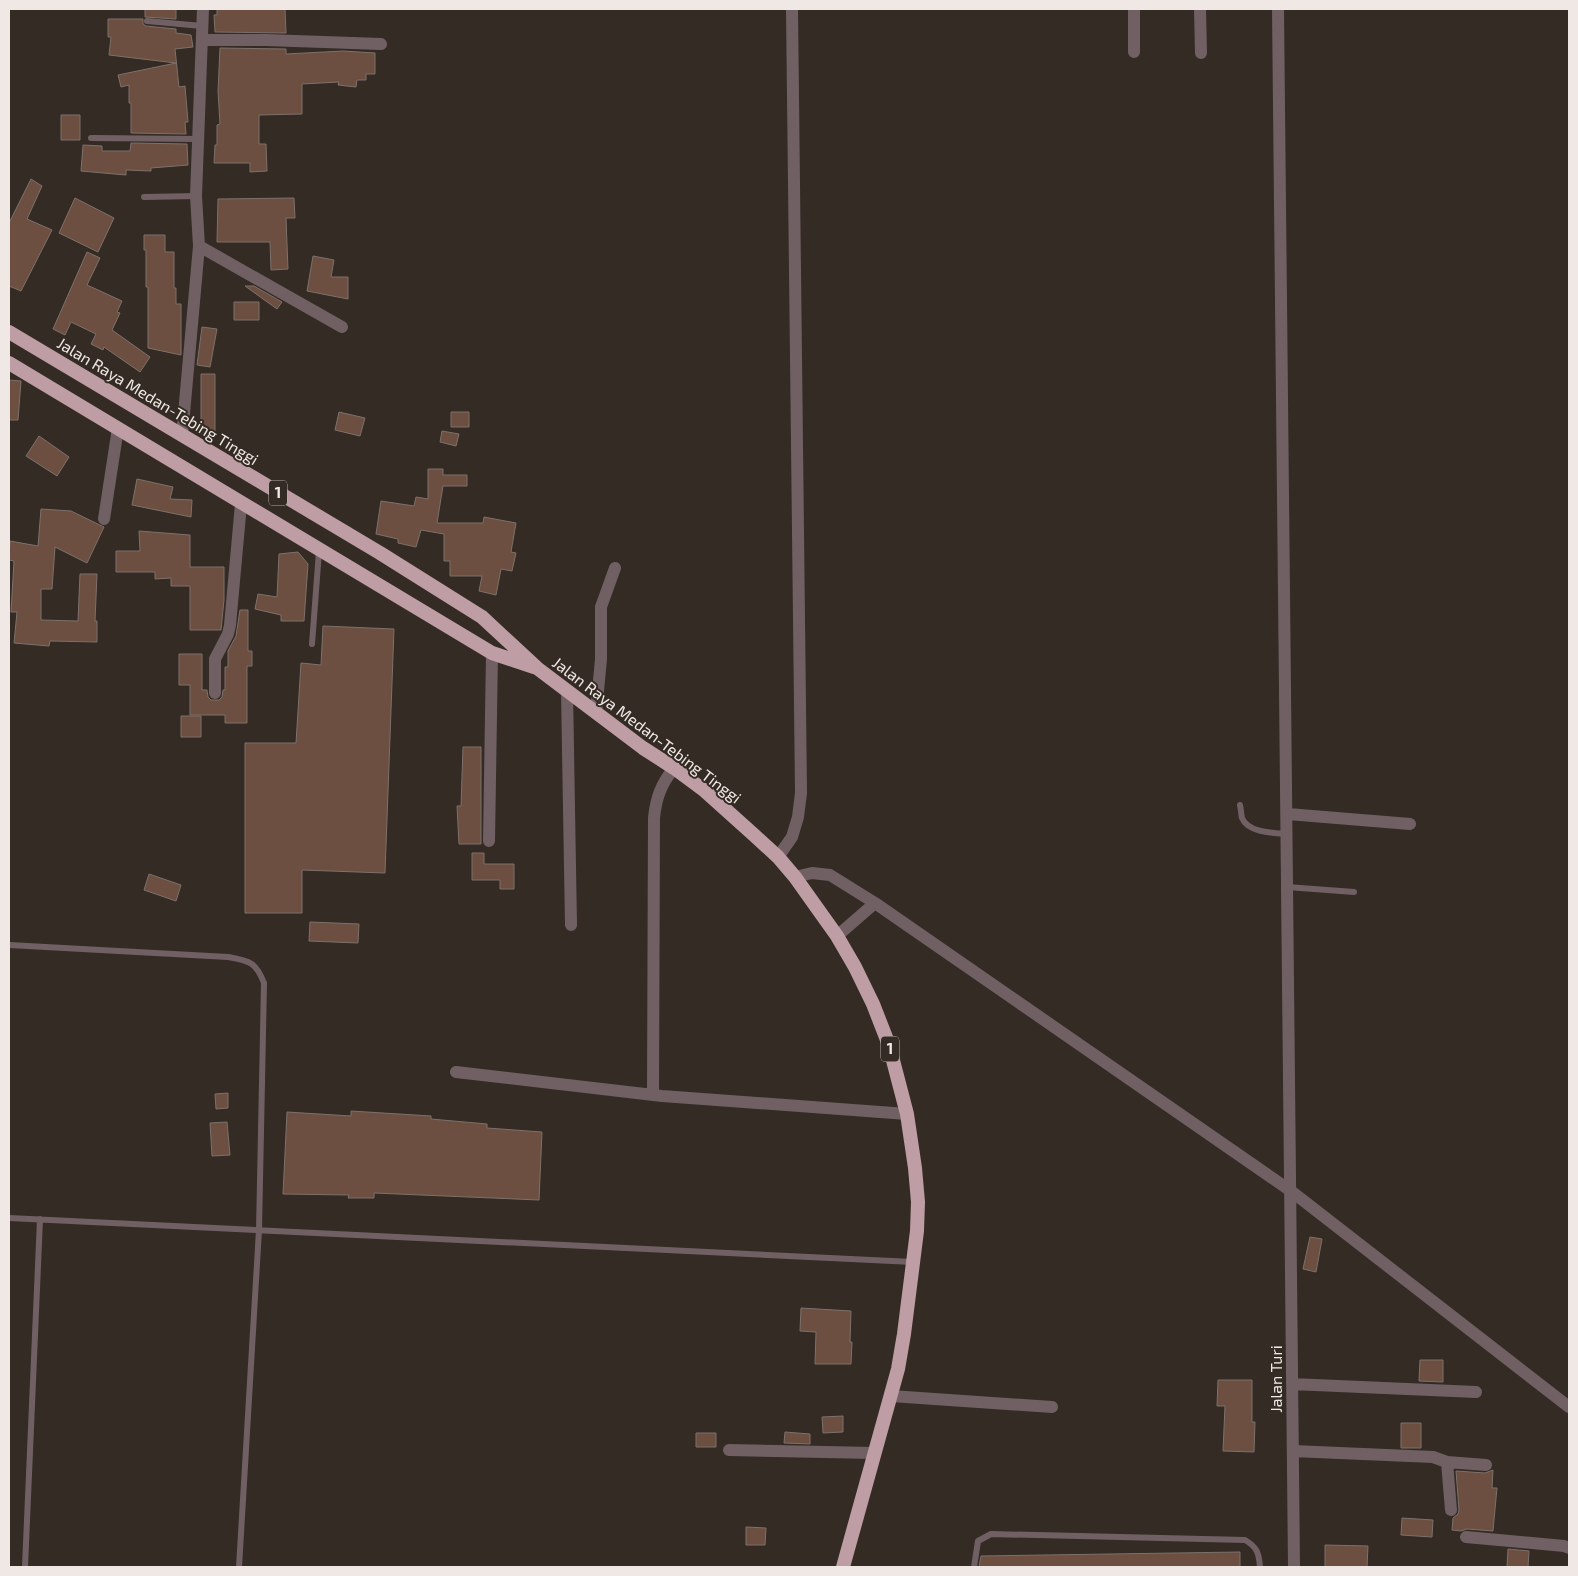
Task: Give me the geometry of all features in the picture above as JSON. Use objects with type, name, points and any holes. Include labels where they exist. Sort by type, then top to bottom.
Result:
[{"type":"highway","name":"Jalan Raya Medan-Tebing Tinggi","points":[[9,332],[468,607],[504,636],[537,668],[643,748],[705,791],[778,857],[795,877],[837,936],[873,1004],[889,1045],[907,1114],[918,1202],[917,1231],[904,1334],[891,1396],[843,1567]]},
{"type":"highway","name":"Jalan Raya Medan-Tebing Tinggi","points":[[9,363],[492,653],[537,668]]},
{"type":"street","points":[[182,436],[199,246],[196,196],[203,9]]},
{"type":"street","points":[[778,857],[792,837],[798,817],[801,793],[792,9]]},
{"type":"street","points":[[1134,9],[1134,52]]},
{"type":"street","points":[[1200,9],[1201,53]]},
{"type":"street","name":"Jalan Turi","points":[[1278,9],[1288,814],[1287,887],[1294,1567]]},
{"type":"street","points":[[202,40],[381,44]]},
{"type":"street","points":[[199,246],[342,327]]},
{"type":"street","points":[[104,519],[118,428]]},
{"type":"street","points":[[215,692],[215,659],[228,634],[230,625],[241,504]]},
{"type":"street","points":[[596,712],[601,659],[601,607],[615,568]]},
{"type":"street","points":[[489,841],[492,653]]},
{"type":"street","points":[[567,691],[571,925]]},
{"type":"street","points":[[654,1095],[654,818],[660,789],[674,768]]},
{"type":"street","points":[[1288,814],[1410,824]]},
{"type":"street","points":[[795,877],[812,873],[830,875],[875,903],[1291,1191],[1569,1407]]},
{"type":"street","points":[[837,936],[875,903]]},
{"type":"street","points":[[456,1072],[654,1095],[907,1114]]},
{"type":"street","points":[[1292,1384],[1476,1392]]},
{"type":"street","points":[[891,1396],[1052,1407]]},
{"type":"street","points":[[729,1450],[875,1453]]},
{"type":"street","points":[[1293,1451],[1433,1457],[1447,1462],[1486,1465]]},
{"type":"street","points":[[1447,1462],[1451,1510]]},
{"type":"street","points":[[1466,1537],[1569,1548]]},
{"type":"lane","points":[[147,21],[202,26]]},
{"type":"lane","points":[[91,138],[198,138]]},
{"type":"lane","points":[[144,197],[196,196]]},
{"type":"lane","points":[[312,644],[319,549]]},
{"type":"lane","points":[[1240,805],[1242,818],[1246,824],[1258,830],[1288,834]]},
{"type":"lane","points":[[1287,887],[1354,892]]},
{"type":"lane","points":[[9,945],[228,957],[249,961],[258,969],[264,983],[259,1230],[239,1567]]},
{"type":"lane","points":[[9,1218],[913,1262]]},
{"type":"lane","points":[[25,1567],[40,1219]]},
{"type":"lane","points":[[974,1567],[978,1541],[983,1536],[991,1534],[1244,1540],[1254,1545],[1259,1557],[1260,1567]]},
{"type":"building","points":[[145,9],[176,9],[176,19],[145,17]]},
{"type":"building","points":[[217,9],[285,9],[286,33],[215,32],[214,15],[217,15]]},
{"type":"building","points":[[108,19],[143,19],[143,24],[146,26],[176,29],[176,33],[191,35],[193,47],[175,49],[179,87],[185,86],[188,122],[185,122],[186,134],[131,133],[129,85],[121,87],[118,75],[176,63],[109,55],[111,37],[108,37]]},
{"type":"building","points":[[220,48],[286,49],[286,54],[343,51],[375,53],[375,74],[366,74],[366,80],[357,80],[356,87],[338,85],[339,82],[302,84],[302,114],[259,115],[259,144],[266,144],[267,171],[250,172],[250,163],[214,163],[215,145],[217,145],[217,125],[220,124],[218,91]]},
{"type":"building","points":[[61,115],[80,115],[80,140],[61,140]]},
{"type":"building","points":[[131,143],[187,144],[188,165],[151,168],[151,171],[126,170],[126,175],[81,171],[83,145],[102,146],[102,151],[130,151]]},
{"type":"building","points":[[31,179],[42,186],[27,219],[52,230],[21,291],[9,286],[9,223]]},
{"type":"building","points":[[75,198],[114,218],[98,252],[59,233]]},
{"type":"building","points":[[294,198],[295,218],[286,218],[288,269],[271,270],[270,242],[217,242],[218,199]]},
{"type":"building","points":[[144,235],[165,235],[165,252],[174,252],[176,304],[181,304],[181,355],[148,348],[148,287],[146,287]]},
{"type":"building","points":[[87,252],[100,258],[87,285],[122,301],[117,312],[120,313],[112,330],[150,357],[140,372],[104,347],[103,350],[91,344],[96,334],[71,322],[65,335],[53,329]]},
{"type":"building","points":[[313,256],[334,260],[331,277],[348,277],[348,299],[307,291]]},
{"type":"building","points":[[245,286],[254,286],[282,302],[277,309]]},
{"type":"building","points":[[234,302],[259,302],[259,320],[234,320]]},
{"type":"building","points":[[202,327],[217,329],[210,367],[197,365]]},
{"type":"building","points":[[201,374],[215,374],[215,434],[201,434]]},
{"type":"building","points":[[9,380],[21,381],[18,420],[9,420]]},
{"type":"building","points":[[339,412],[365,418],[360,436],[335,430]]},
{"type":"building","points":[[451,412],[469,412],[469,427],[451,427]]},
{"type":"building","points":[[442,431],[459,434],[456,446],[440,442]]},
{"type":"building","points":[[39,436],[69,457],[57,476],[26,456]]},
{"type":"building","points":[[428,469],[443,469],[443,475],[467,475],[467,486],[443,486],[437,523],[483,523],[484,517],[516,523],[511,552],[516,553],[512,571],[501,569],[496,595],[479,591],[482,576],[450,576],[450,561],[444,561],[444,534],[421,530],[416,547],[398,543],[398,539],[376,534],[381,501],[414,506],[416,497],[428,499]]},
{"type":"building","points":[[137,479],[173,487],[170,499],[192,500],[191,517],[132,505]]},
{"type":"building","points":[[41,509],[71,511],[104,527],[87,563],[55,547],[52,589],[41,589],[41,620],[78,621],[80,574],[97,574],[95,621],[97,621],[97,642],[50,641],[49,646],[14,643],[17,612],[11,612],[14,561],[9,560],[10,541],[38,546]]},
{"type":"building","points":[[139,531],[190,535],[190,567],[224,567],[224,600],[221,630],[190,630],[190,586],[171,586],[171,578],[155,579],[155,572],[116,572],[116,551],[140,551]]},
{"type":"building","points":[[298,552],[308,564],[304,621],[281,621],[281,615],[255,609],[258,594],[277,597],[279,554]]},
{"type":"building","points":[[240,610],[248,610],[248,651],[252,651],[252,666],[247,666],[247,723],[225,723],[225,715],[190,715],[190,685],[179,685],[179,654],[202,654],[202,690],[207,690],[208,697],[211,700],[219,700],[222,697],[223,690],[225,690],[225,667],[228,667],[228,651],[236,636]]},
{"type":"building","points":[[323,626],[394,629],[385,873],[302,870],[302,913],[245,913],[245,743],[296,743],[301,663],[321,665]]},
{"type":"building","points":[[181,716],[201,716],[201,737],[181,737]]},
{"type":"building","points":[[463,747],[481,747],[481,844],[459,844],[457,806],[461,806]]},
{"type":"building","points":[[472,853],[484,853],[484,864],[514,864],[514,889],[500,889],[500,880],[472,880]]},
{"type":"building","points":[[149,874],[181,885],[176,901],[144,890]]},
{"type":"building","points":[[310,922],[359,924],[358,943],[309,941]]},
{"type":"building","points":[[228,1093],[228,1108],[216,1109],[215,1094]]},
{"type":"building","points":[[351,1111],[431,1116],[431,1119],[487,1124],[487,1128],[542,1132],[539,1200],[374,1193],[374,1198],[348,1198],[349,1195],[283,1194],[287,1112],[351,1116]]},
{"type":"building","points":[[227,1122],[230,1155],[212,1156],[210,1123]]},
{"type":"building","points":[[1310,1237],[1322,1239],[1316,1272],[1303,1269]]},
{"type":"building","points":[[801,1308],[851,1311],[851,1364],[815,1364],[816,1332],[800,1331]]},
{"type":"building","points":[[1420,1360],[1443,1360],[1443,1382],[1419,1381]]},
{"type":"building","points":[[1218,1380],[1252,1380],[1252,1422],[1255,1422],[1254,1452],[1223,1451],[1225,1406],[1217,1406]]},
{"type":"building","points":[[843,1416],[843,1432],[823,1433],[822,1417]]},
{"type":"building","points":[[1401,1423],[1421,1423],[1421,1448],[1401,1448]]},
{"type":"building","points":[[785,1432],[810,1434],[810,1444],[784,1443]]},
{"type":"building","points":[[696,1433],[716,1433],[716,1447],[696,1447]]},
{"type":"building","points":[[1493,1470],[1492,1488],[1497,1488],[1493,1531],[1452,1530],[1453,1518],[1458,1514],[1459,1510],[1456,1471],[1485,1473]]},
{"type":"building","points":[[1402,1518],[1433,1520],[1432,1537],[1401,1535]]},
{"type":"building","points":[[746,1527],[766,1528],[765,1545],[746,1545]]},
{"type":"building","points":[[1325,1545],[1368,1546],[1367,1567],[1325,1567]]},
{"type":"building","points":[[1508,1549],[1529,1551],[1528,1567],[1507,1567]]},
{"type":"building","points":[[1240,1552],[1240,1567],[979,1567],[981,1556]]}]
